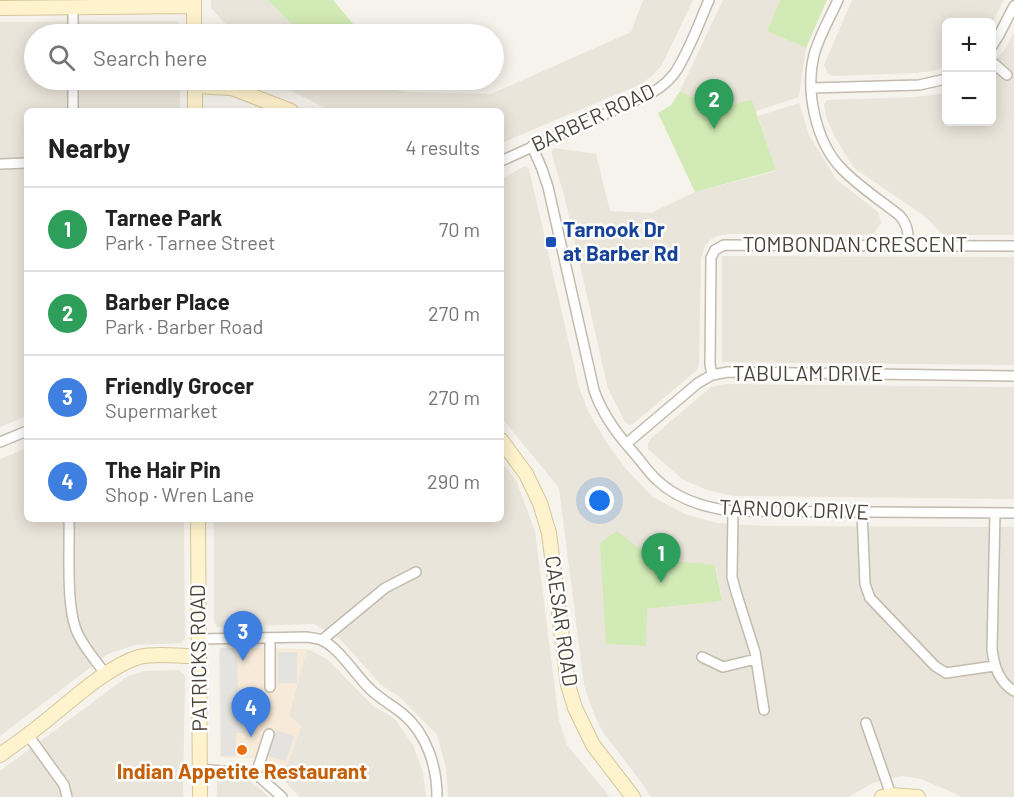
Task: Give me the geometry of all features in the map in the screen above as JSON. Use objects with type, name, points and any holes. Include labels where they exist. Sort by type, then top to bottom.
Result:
[{"type":"street","name":"BARBER ROAD","points":[[504,160],[633,102],[661,87],[682,61],[709,0]]},
{"type":"street","points":[[838,0],[814,54],[811,88],[814,113],[830,153],[840,167],[905,221],[908,228],[909,246]]},
{"type":"street","points":[[0,8],[16,4],[73,7],[194,3],[194,24]]},
{"type":"street","points":[[996,40],[1014,6]]},
{"type":"street","points":[[73,7],[73,24]]},
{"type":"street","points":[[996,65],[1007,75]]},
{"type":"street","points":[[811,88],[919,85],[942,80]]},
{"type":"street","points":[[73,90],[73,108]]},
{"type":"street","points":[[195,90],[195,108]]},
{"type":"street","points":[[242,90],[284,108]]},
{"type":"street","name":"TARNOOK DRIVE","points":[[532,146],[548,187],[599,406],[615,432],[657,481],[677,495],[718,510],[1014,513]]},
{"type":"street","points":[[0,164],[24,164]]},
{"type":"street","name":"TOMBONDAN CRESCENT","points":[[712,375],[710,364],[711,258],[715,250],[724,245],[1014,246]]},
{"type":"street","name":"TABULAM DRIVE","points":[[626,444],[698,383],[712,375],[728,372],[1014,376]]},
{"type":"street","points":[[0,442],[24,432]]},
{"type":"street","name":"CAESAR ROAD","points":[[504,444],[526,474],[540,503],[549,532],[568,685],[575,708],[593,745],[633,797]]},
{"type":"street","points":[[733,511],[732,577],[756,659],[764,710]]},
{"type":"street","points":[[862,512],[865,584],[870,598],[935,666],[946,673],[994,666]]},
{"type":"street","points":[[995,513],[992,649],[994,666],[1001,678],[1014,691]]},
{"type":"street","points":[[69,522],[70,602],[74,624],[78,636],[106,675]]},
{"type":"street","name":"PATRICKS ROAD","points":[[198,522],[200,797]]},
{"type":"street","points":[[322,640],[385,588],[416,572]]},
{"type":"street","points":[[199,639],[307,637],[322,640],[337,651],[369,688],[404,714],[416,728],[429,750],[437,780],[437,797]]},
{"type":"street","points":[[270,638],[270,687]]},
{"type":"street","points":[[0,755],[90,685],[127,661],[162,655],[199,656]]},
{"type":"street","points":[[702,657],[723,667],[756,659]]},
{"type":"street","points":[[866,723],[886,796],[918,797]]},
{"type":"street","points":[[28,735],[64,785],[67,797]]},
{"type":"street","points":[[256,774],[269,735]]},
{"type":"street","points":[[200,769],[256,774],[282,797]]},
{"type":"shaded area","points":[[211,0],[268,0],[292,24],[226,24],[211,8]]},
{"type":"shaded area","points":[[643,0],[693,0],[662,65],[652,76],[641,84],[504,142],[504,108],[325,108],[290,90],[392,90],[491,94],[631,32]]},
{"type":"shaded area","points":[[723,0],[780,0],[767,31],[806,48],[799,97],[756,111],[752,100],[713,107],[680,91]]},
{"type":"shaded area","points":[[852,0],[1004,0],[995,18],[942,18],[942,68],[933,71],[835,76],[828,74],[824,65]]},
{"type":"shaded area","points":[[176,21],[180,24],[24,24],[24,90],[180,90],[180,108],[24,108],[24,417],[0,427],[0,22]]},
{"type":"shaded area","points":[[1014,32],[1014,235],[945,235],[923,215],[854,168],[827,120],[824,104],[827,100],[915,97],[942,94],[942,126],[996,126],[996,59],[1005,49]]},
{"type":"shaded area","points":[[799,103],[809,135],[836,179],[878,212],[881,222],[879,226],[874,233],[866,235],[729,234],[710,240],[705,246],[701,259],[699,365],[697,370],[629,425],[625,422],[608,389],[552,151],[554,148],[596,154],[610,211],[651,213],[695,192],[776,171],[758,116]]},
{"type":"shaded area","points":[[525,166],[529,169],[579,387],[588,411],[626,469],[653,497],[685,514],[717,523],[764,526],[1014,527],[1014,797],[963,797],[921,779],[902,776],[873,783],[848,797],[651,797],[602,731],[584,685],[559,488],[504,421],[504,177]],"holes":[[[716,566],[722,601],[647,609]]]},
{"type":"shaded area","points":[[722,256],[1014,257],[1014,365],[722,362]]},
{"type":"shaded area","points":[[725,384],[1014,387],[1014,499],[733,496],[707,490],[682,479],[648,449],[648,444],[651,438],[711,387]]},
{"type":"shaded area","points":[[24,449],[24,522],[184,522],[185,639],[181,643],[135,645],[108,654],[0,736],[0,459]]},
{"type":"shaded area","points":[[504,466],[516,480],[535,531],[559,721],[567,745],[610,797],[448,797],[446,768],[437,735],[400,697],[381,685],[341,640],[314,624],[217,627],[214,622],[214,522],[504,522]]},
{"type":"shaded area","points":[[220,648],[237,648],[238,692],[244,692],[245,733],[236,733],[236,756],[221,756]]},
{"type":"shaded area","points":[[223,648],[307,649],[289,715],[301,727],[282,779],[268,764],[255,758],[223,758],[220,755],[219,652]]},
{"type":"shaded area","points":[[307,649],[327,659],[373,706],[395,719],[413,745],[423,772],[426,797],[300,797],[282,779],[301,727],[289,715]]},
{"type":"shaded area","points":[[278,652],[297,652],[297,683],[278,683]]},
{"type":"shaded area","points":[[179,670],[185,676],[183,797],[0,797],[0,771],[128,676],[145,671]]},
{"type":"shaded area","points":[[276,730],[294,736],[286,761],[268,756]]},
{"type":"shaded area","points":[[217,780],[249,780],[269,797],[217,797]]},
{"type":"green space","points":[[268,0],[333,0],[353,24],[292,24]]},
{"type":"green space","points":[[780,0],[827,0],[806,48],[767,31]]},
{"type":"green space","points":[[680,91],[713,107],[752,100],[776,170],[695,192],[658,113],[671,105]]},
{"type":"green space","points":[[617,531],[653,559],[715,565],[722,601],[647,609],[646,646],[606,644],[600,543]]},
{"type":"place","name":"Barber Place","points":[[714,129]]},
{"type":"place","name":"Tarnook Dr at Barber Rd","points":[[551,242]]},
{"type":"place","name":"Tarnee Park","points":[[661,583]]},
{"type":"place","name":"Friendly Grocer","points":[[243,661]]},
{"type":"place","name":"The Hair Pin","points":[[251,737]]},
{"type":"place","name":"Indian Appetite Restaurant","points":[[242,750]]}]
